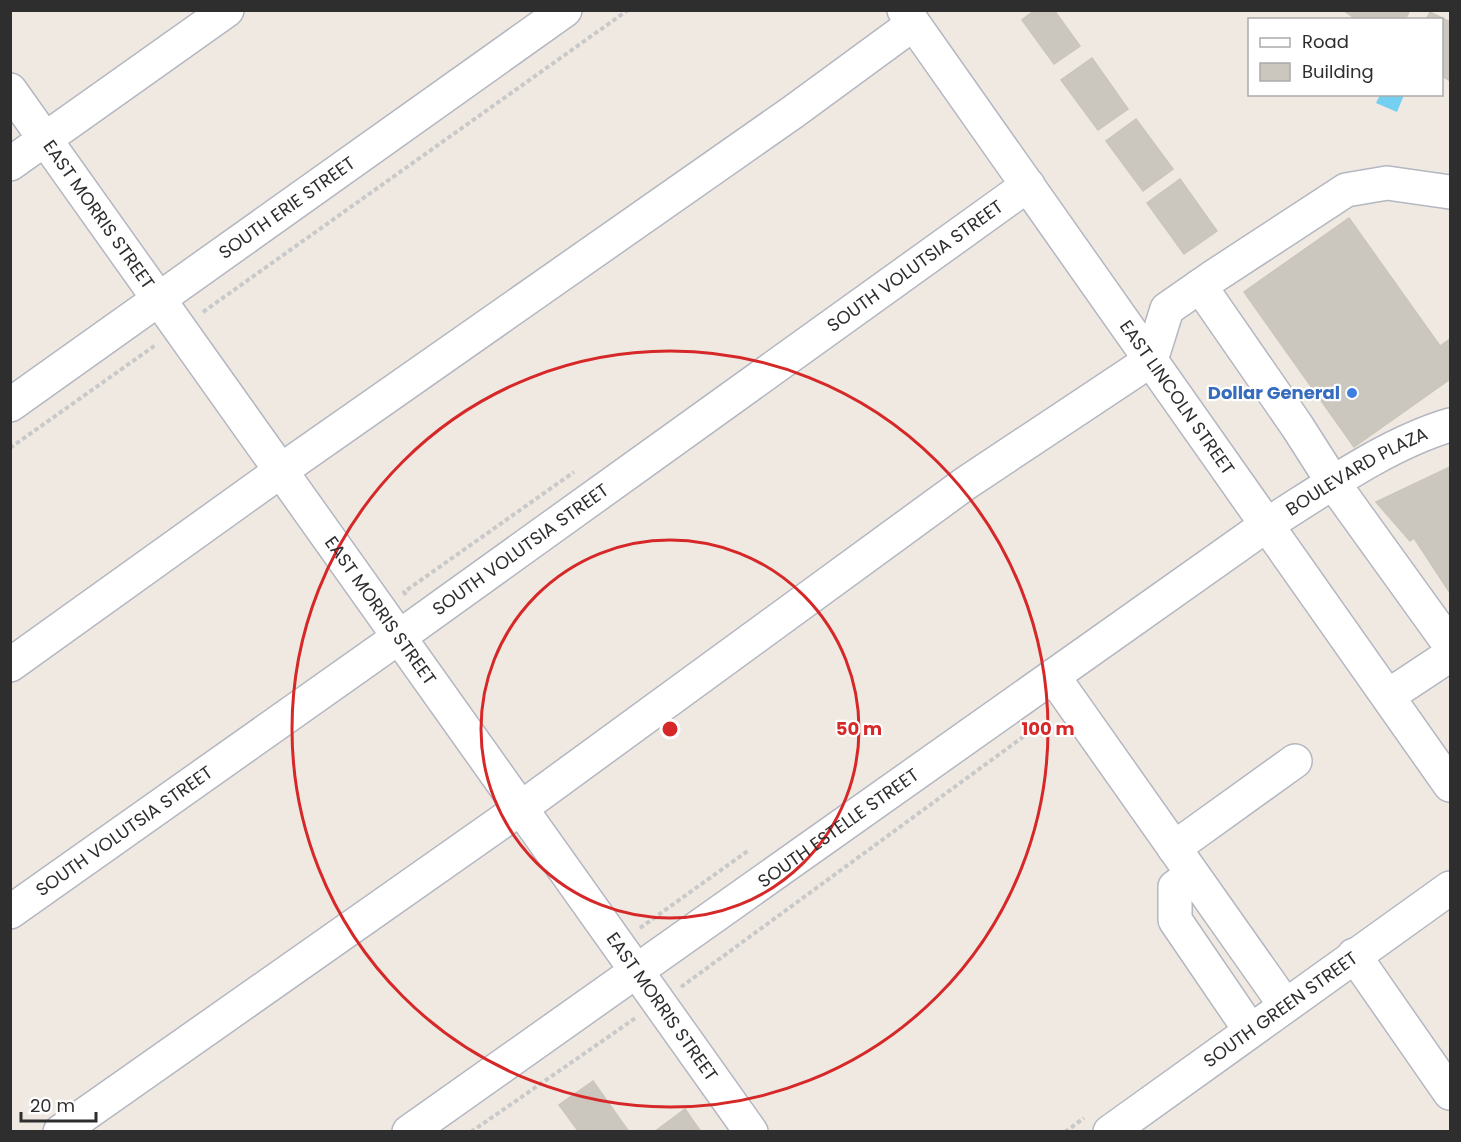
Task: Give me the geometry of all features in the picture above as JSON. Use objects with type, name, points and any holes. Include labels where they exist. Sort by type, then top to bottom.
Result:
[{"type":"street","points":[[10,164],[227,10]]},
{"type":"street","name":"SOUTH ERIE STREET","points":[[10,405],[565,10]]},
{"type":"street","points":[[10,665],[306,453],[793,112],[909,17]]},
{"type":"street","name":"EAST LINCOLN STREET","points":[[909,17],[1450,785]]},
{"type":"street","name":"EAST MORRIS STREET","points":[[10,90],[751,1131]]},
{"type":"street","points":[[60,1131],[521,808],[966,483],[1151,360],[1167,309],[1200,286],[1346,190],[1387,183],[1450,192]]},
{"type":"street","name":"SOUTH VOLUTSIA STREET","points":[[10,912],[399,637],[1028,185]]},
{"type":"street","points":[[1200,286],[1297,426],[1334,484],[1450,645]]},
{"type":"street","name":"BOULEVARD PLAZA","points":[[1268,524],[1404,444],[1450,425]]},
{"type":"street","name":"SOUTH ESTELLE STREET","points":[[409,1131],[1268,524]]},
{"type":"street","points":[[1388,696],[1450,654]]},
{"type":"street","points":[[1053,676],[1285,1005]]},
{"type":"street","points":[[1250,1030],[1175,920],[1175,887],[1183,861],[1294,761]]},
{"type":"street","name":"SOUTH GREEN STREET","points":[[1110,1131],[1450,888]]},
{"type":"street","points":[[1354,955],[1450,1093]]},
{"type":"path","points":[[10,448],[628,10]]},
{"type":"path","points":[[634,919],[640,928],[749,850]]},
{"type":"path","points":[[471,1131],[659,1002]]},
{"type":"water","points":[[1380,96],[1404,96],[1397,112],[1376,103]]},
{"type":"building","points":[[1035,10],[1054,10],[1080,46],[1054,64],[1022,20]]},
{"type":"building","points":[[1343,10],[1406,10],[1409,12],[1406,18],[1354,18]]},
{"type":"building","points":[[1430,12],[1442,18],[1427,18]]},
{"type":"building","points":[[1443,18],[1450,22],[1450,81],[1443,77]]},
{"type":"building","points":[[1092,58],[1128,109],[1098,130],[1061,80]]},
{"type":"building","points":[[1136,119],[1173,169],[1143,191],[1106,141]]},
{"type":"building","points":[[1180,179],[1217,231],[1184,254],[1147,203]]},
{"type":"building","points":[[1349,218],[1440,346],[1450,339],[1450,379],[1354,447],[1244,292]]},
{"type":"building","points":[[1450,467],[1450,593],[1414,538],[1410,541],[1376,502]]},
{"type":"building","points":[[593,1081],[629,1132],[579,1132],[559,1105]]},
{"type":"building","points":[[685,1109],[701,1132],[654,1132]]},
{"type":"place","name":"Dollar General","points":[[1352,393]]}]
